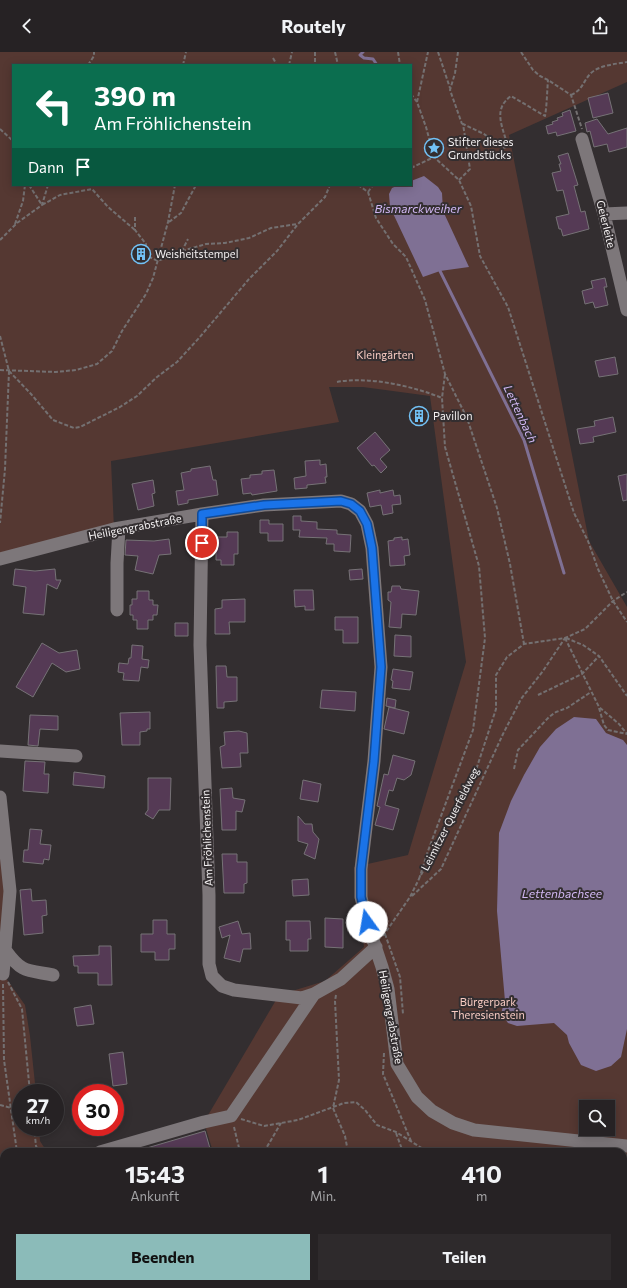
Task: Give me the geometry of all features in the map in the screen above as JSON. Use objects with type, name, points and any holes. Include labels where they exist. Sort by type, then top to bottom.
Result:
[{"type":"street","name":"Geierleite","points":[[582,140],[604,214],[627,310]]},
{"type":"street","points":[[604,214],[627,213]]},
{"type":"street","name":"Heiligengrabstraße","points":[[0,559],[120,528],[264,505],[341,501],[351,504],[360,511],[367,524],[372,548],[381,667],[374,761],[361,869],[361,897],[367,922],[388,989],[397,1064],[416,1097],[432,1111],[453,1123],[474,1130],[627,1146]]},
{"type":"street","name":"Am Fröhlichenstein","points":[[202,514],[200,645],[209,895],[209,964],[212,976],[222,986],[234,990],[302,998],[314,994],[341,979],[376,947]]},
{"type":"street","points":[[117,610],[117,562],[120,528]]},
{"type":"street","points":[[0,751],[76,756]]},
{"type":"street","points":[[0,798],[10,891],[3,974]]},
{"type":"street","points":[[6,951],[15,963],[23,969],[53,975]]},
{"type":"street","points":[[114,1148],[204,1122],[231,1116],[314,994]]},
{"type":"path","points":[[89,64],[94,56],[94,52]]},
{"type":"path","points":[[183,64],[186,52]]},
{"type":"path","points":[[289,64],[292,52]]},
{"type":"path","points":[[315,52],[315,64]]},
{"type":"path","points":[[335,52],[338,64]]},
{"type":"path","points":[[398,52],[400,64]]},
{"type":"path","points":[[416,102],[428,52]]},
{"type":"path","points":[[438,52],[463,124],[470,169],[459,180]]},
{"type":"path","points":[[450,90],[456,74],[458,52]]},
{"type":"path","points":[[521,52],[540,76],[571,96],[584,137],[582,140]]},
{"type":"path","points":[[274,58],[277,64]]},
{"type":"path","points":[[571,96],[578,92],[591,72],[600,67],[627,62]]},
{"type":"path","points":[[463,124],[484,134],[503,148],[506,147],[507,144],[499,113],[505,100],[511,96],[544,116],[548,103],[548,80]]},
{"type":"path","points":[[412,96],[426,127],[434,157],[459,180],[471,206],[480,256],[508,307],[574,513],[588,541],[598,569],[613,601],[627,622]]},
{"type":"path","points":[[0,129],[12,140]]},
{"type":"path","points":[[412,168],[434,157]]},
{"type":"path","points":[[15,225],[25,186]]},
{"type":"path","points":[[30,186],[42,205]]},
{"type":"path","points":[[42,205],[48,186]]},
{"type":"path","points":[[0,370],[56,372],[76,370],[97,364],[112,351],[122,331],[146,294],[153,278],[168,222],[175,186]]},
{"type":"path","points":[[168,222],[181,213],[195,186]]},
{"type":"path","points":[[9,371],[53,420],[74,428],[80,427],[120,408],[137,396],[157,377],[177,362],[249,279],[277,251],[298,224],[325,197],[330,186]]},
{"type":"path","points":[[359,186],[368,192],[376,218],[393,244],[406,257],[425,300],[445,374],[467,418],[497,508],[510,564],[524,644]]},
{"type":"path","points":[[368,192],[372,186]]},
{"type":"path","points":[[0,240],[15,225],[42,205],[60,195],[92,189],[108,207],[135,230],[146,244],[147,256]]},
{"type":"path","points":[[135,217],[135,230]]},
{"type":"path","points":[[142,254],[158,261],[182,251],[206,244],[225,243],[249,238],[271,228],[298,224]]},
{"type":"path","points":[[182,251],[188,239]]},
{"type":"path","points":[[0,336],[9,371],[5,469],[0,523]]},
{"type":"path","points":[[419,879],[428,851],[474,730],[485,638],[479,566],[445,447],[442,398],[445,374]]},
{"type":"path","points":[[337,382],[348,380],[370,380],[424,390],[442,398]]},
{"type":"path","name":"Leimitzer Querfeldweg","points":[[376,947],[410,897],[476,770],[496,709],[496,675],[507,657],[524,644],[565,638],[585,629],[613,601],[627,592]]},
{"type":"path","points":[[565,638],[583,645],[599,656],[627,696]]},
{"type":"path","points":[[565,638],[598,707],[604,725],[608,730],[627,734]]},
{"type":"path","points":[[410,897],[441,870],[503,734],[521,699],[543,671],[565,638]]},
{"type":"path","points":[[538,695],[582,674],[599,656]]},
{"type":"path","points":[[514,769],[518,750],[549,717],[556,712],[567,708],[591,692]]},
{"type":"path","points":[[598,707],[619,724],[627,734]]},
{"type":"path","points":[[3,974],[22,1009],[29,1084]]},
{"type":"path","points":[[3,974],[4,1060],[16,1148]]},
{"type":"path","points":[[341,979],[334,1001],[339,1080],[333,1108],[345,1136],[347,1148]]},
{"type":"path","points":[[231,1116],[264,1126],[298,1120],[344,1103],[356,1102],[365,1110],[377,1126],[396,1132],[422,1148]]},
{"type":"path","points":[[0,1104],[11,1108]]},
{"type":"path","points":[[231,1116],[239,1148]]},
{"type":"path","points":[[266,1148],[281,1123]]},
{"type":"path","points":[[396,1132],[402,1148]]},
{"type":"path","points":[[35,1136],[37,1148]]},
{"type":"green space","name":"Bürgerpark Theresienstein","points":[[0,52],[627,52],[627,82],[509,135],[589,541],[627,607],[627,1148],[212,1148],[204,1122],[279,995],[325,981],[364,947],[354,867],[408,855],[466,662],[430,396],[363,387],[329,387],[339,422],[111,461],[114,529],[0,559]]},
{"type":"green space","points":[[0,797],[10,891],[3,974],[25,1005],[35,1084],[12,1084],[12,1136],[40,1136],[40,1141],[44,1148],[0,1148]]},
{"type":"water","name":"Bismarckweiher","points":[[424,176],[438,187],[442,193],[443,211],[469,267],[440,271],[423,277],[390,207],[389,194],[392,188],[397,186],[412,186],[412,181]]},
{"type":"water","name":"Lettenbachsee","points":[[574,717],[596,719],[606,733],[623,740],[627,745],[627,1029],[621,1057],[611,1066],[596,1071],[581,1065],[569,1043],[567,1035],[554,1023],[517,1026],[508,1023],[501,1013],[505,1001],[497,911],[499,833],[511,801],[540,747],[556,729]]},
{"type":"building","points":[[608,93],[613,113],[593,118],[588,98]]},
{"type":"building","points":[[570,110],[576,131],[557,136],[556,132],[548,134],[546,126],[553,124],[552,122],[558,120],[557,118],[563,116],[562,113]]},
{"type":"building","points":[[597,119],[608,134],[627,128],[627,147],[609,152],[607,144],[594,147],[590,131],[587,132],[585,123]]},
{"type":"building","points":[[568,153],[578,185],[574,186],[581,212],[585,211],[589,229],[563,236],[561,229],[559,229],[556,217],[569,214],[563,190],[557,191],[552,173],[561,171],[559,164],[561,164],[558,156]]},
{"type":"building","points":[[143,248],[147,256],[140,259],[136,252]]},
{"type":"building","points":[[605,278],[607,287],[604,287],[608,305],[595,308],[593,302],[585,304],[582,291],[593,288],[591,281]]},
{"type":"building","points":[[615,357],[618,374],[599,377],[595,361]]},
{"type":"building","name":"Pavillon","points":[[414,410],[424,412],[423,423],[413,421]]},
{"type":"building","points":[[613,417],[616,432],[593,437],[594,442],[580,444],[577,429],[595,426],[594,421]]},
{"type":"building","points":[[375,432],[390,450],[380,459],[387,467],[381,473],[374,465],[372,466],[357,448]]},
{"type":"building","points":[[320,460],[320,465],[326,464],[326,483],[307,485],[307,488],[295,489],[294,478],[306,476],[305,461]]},
{"type":"building","points":[[210,466],[213,480],[216,480],[218,495],[188,500],[188,503],[178,505],[176,491],[184,490],[181,473],[191,471],[191,469]]},
{"type":"building","points":[[274,470],[277,491],[252,495],[251,493],[243,494],[241,479],[250,478],[250,475],[262,474],[262,471]]},
{"type":"building","points":[[627,474],[627,500],[623,501],[618,476]]},
{"type":"building","points":[[153,480],[155,493],[152,494],[154,506],[138,510],[132,484]]},
{"type":"building","points":[[380,490],[380,493],[393,490],[394,496],[400,495],[401,504],[392,505],[393,513],[383,515],[381,505],[370,507],[367,493]]},
{"type":"building","points":[[293,516],[301,516],[301,521],[317,522],[317,529],[337,530],[337,534],[351,535],[350,552],[334,551],[334,544],[326,544],[327,538],[299,537],[300,530],[293,530]]},
{"type":"building","points":[[260,520],[269,520],[269,524],[283,524],[283,541],[268,541],[268,533],[260,533]]},
{"type":"building","points":[[227,532],[238,532],[238,554],[234,554],[234,565],[221,565],[221,560],[216,560],[216,537],[227,537]]},
{"type":"building","points":[[402,537],[402,540],[408,539],[410,555],[404,556],[405,565],[390,566],[388,541],[394,540],[394,538]]},
{"type":"building","points":[[169,539],[171,554],[159,555],[153,574],[135,570],[138,556],[125,555],[126,540],[154,541]]},
{"type":"building","points":[[15,569],[35,571],[55,569],[56,580],[61,580],[57,589],[47,584],[44,615],[23,613],[26,587],[13,585]]},
{"type":"building","points":[[362,569],[363,579],[350,580],[349,570]]},
{"type":"building","points":[[392,586],[400,586],[401,589],[419,591],[416,615],[402,614],[401,628],[389,627],[391,602],[388,600],[388,592],[391,592]]},
{"type":"building","points":[[294,590],[313,590],[314,610],[305,610],[305,606],[295,607]]},
{"type":"building","points":[[137,591],[149,591],[149,600],[153,600],[153,605],[158,605],[157,615],[153,615],[153,620],[148,620],[148,629],[137,629],[137,620],[133,620],[133,615],[130,615],[130,605],[132,605],[132,599],[137,599]]},
{"type":"building","points":[[245,599],[245,622],[229,622],[230,634],[215,634],[215,609],[222,608],[222,600]]},
{"type":"building","points":[[335,617],[358,617],[358,643],[343,643],[343,630],[335,630]]},
{"type":"building","points":[[175,623],[188,623],[188,636],[175,636]]},
{"type":"building","points":[[395,635],[411,636],[411,657],[394,656]]},
{"type":"building","points":[[42,643],[59,653],[77,650],[80,669],[66,672],[52,663],[33,697],[16,687]]},
{"type":"building","points":[[132,645],[143,646],[142,659],[149,660],[148,668],[141,667],[139,681],[123,680],[124,673],[118,672],[119,663],[128,664],[129,658],[131,658]]},
{"type":"building","points":[[216,666],[226,666],[227,677],[237,677],[237,701],[224,702],[224,708],[217,708]]},
{"type":"building","points":[[393,669],[413,672],[410,690],[392,688],[393,681],[391,680]]},
{"type":"building","points":[[322,690],[356,692],[355,711],[320,708]]},
{"type":"building","points":[[387,698],[396,700],[395,708],[386,706]]},
{"type":"building","points":[[389,707],[409,712],[404,734],[384,729]]},
{"type":"building","points":[[150,712],[150,729],[140,732],[140,745],[122,745],[120,713]]},
{"type":"building","points":[[30,715],[58,716],[58,730],[40,729],[38,746],[28,745]]},
{"type":"building","points":[[239,731],[247,733],[248,753],[240,753],[241,767],[222,768],[220,747],[225,745],[224,732]]},
{"type":"building","points":[[393,755],[415,761],[411,775],[404,780],[397,778],[393,791],[389,790],[385,805],[399,809],[393,830],[375,825],[380,807],[377,806],[384,774],[388,775]]},
{"type":"building","points":[[25,761],[45,762],[44,774],[49,774],[48,793],[23,791]]},
{"type":"building","points":[[74,772],[105,776],[104,788],[73,785]]},
{"type":"building","points":[[148,778],[171,778],[170,810],[159,810],[153,819],[145,814],[148,810]]},
{"type":"building","points":[[303,780],[321,784],[318,802],[300,799]]},
{"type":"building","points":[[232,788],[233,798],[245,800],[242,812],[236,811],[236,830],[222,830],[220,789]]},
{"type":"building","points":[[298,816],[305,824],[312,824],[313,832],[319,839],[315,859],[304,854],[308,844],[298,841]]},
{"type":"building","points":[[30,829],[42,830],[40,844],[51,845],[49,860],[44,859],[43,864],[23,862],[24,850],[28,850]]},
{"type":"building","points":[[222,854],[237,854],[237,862],[247,862],[247,883],[244,884],[244,893],[224,893]]},
{"type":"building","points":[[308,879],[309,895],[293,896],[292,880]]},
{"type":"building","points":[[31,889],[32,901],[46,900],[47,915],[42,916],[43,933],[24,935],[20,890]]},
{"type":"building","points":[[325,918],[343,919],[343,948],[325,947]]},
{"type":"building","points":[[153,920],[167,920],[167,934],[175,934],[175,949],[169,949],[169,960],[155,960],[155,952],[141,952],[141,934],[153,934]]},
{"type":"building","points":[[238,921],[242,934],[250,933],[251,949],[243,949],[240,962],[224,958],[230,935],[222,938],[219,927]]},
{"type":"building","points":[[286,921],[310,921],[311,939],[308,939],[308,951],[290,951],[290,940],[286,940]]},
{"type":"building","points":[[99,946],[111,946],[112,985],[98,985],[98,973],[78,973],[78,966],[74,966],[73,956],[99,955]]},
{"type":"building","points":[[91,1005],[94,1024],[77,1026],[74,1008]]},
{"type":"building","points":[[123,1052],[127,1084],[113,1084],[109,1054]]},
{"type":"building","points":[[205,1131],[210,1148],[147,1148]]},
{"type":"waterway","points":[[363,52],[360,55],[364,58],[373,59],[376,64]]},
{"type":"waterway","name":"Lettenbach","points":[[440,271],[524,440],[564,573]]},
{"type":"place","name":"Stifter dieses Grundstücks","points":[[434,148]]},
{"type":"place","name":"Weisheitstempel","points":[[141,254]]},
{"type":"place","name":"Pavillon","points":[[419,416]]},
{"type":"route","points":[[202,543],[202,514],[264,505],[341,501],[351,504],[360,511],[367,524],[372,548],[381,667],[374,761],[361,869],[361,897],[367,922]]},
{"type":"park label","name":"Kleingärten","points":[[385,355]]}]
